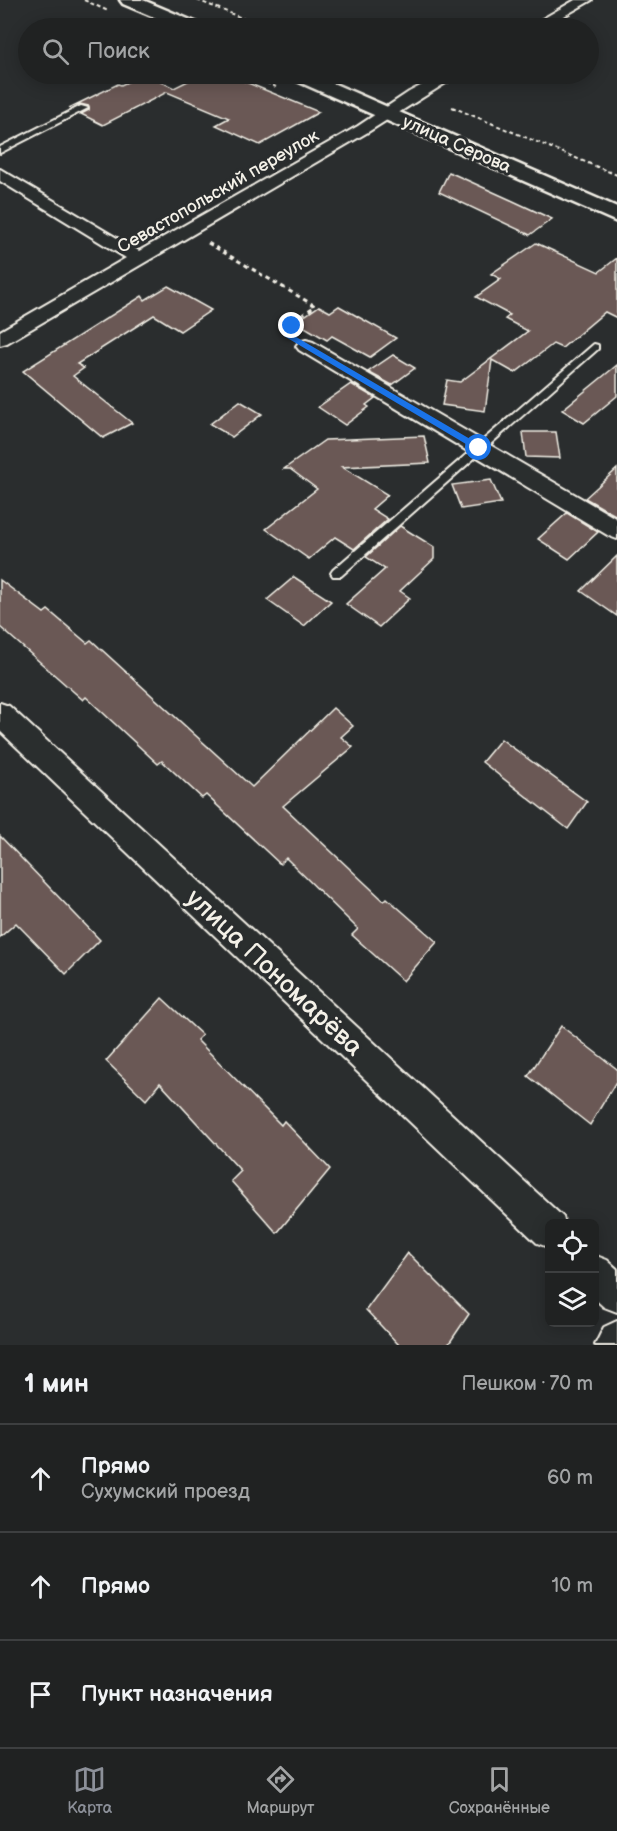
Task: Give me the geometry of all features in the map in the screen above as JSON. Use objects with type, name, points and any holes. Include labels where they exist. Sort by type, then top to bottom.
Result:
[{"type":"main road","points":[[129,0],[171,18]]},
{"type":"main road","name":"улица Серова","points":[[320,84],[617,215]]},
{"type":"street","points":[[552,18],[585,0]]},
{"type":"street","name":"Севастопольский переулок","points":[[0,339],[436,84]]},
{"type":"street","points":[[0,174],[140,259]]},
{"type":"street","points":[[306,346],[617,530]]},
{"type":"street","name":"улица Пономарёва","points":[[0,714],[545,1226]]},
{"type":"street","points":[[599,1278],[617,1294]]},
{"type":"street","points":[[614,1345],[617,1340]]},
{"type":"lane","points":[[0,150],[84,108]]},
{"type":"lane","points":[[337,573],[594,347]]},
{"type":"path","points":[[197,0],[242,18]]},
{"type":"path","points":[[452,107],[617,175]]},
{"type":"path","points":[[207,242],[315,306],[298,318],[287,334],[306,346]]},
{"type":"building","points":[[118,84],[166,84],[174,88],[182,84],[250,84],[319,112],[260,145],[216,125],[229,118],[167,92],[103,125],[81,114],[89,110],[89,106],[80,104],[69,108]]},
{"type":"building","points":[[449,172],[552,219],[530,235],[439,192]]},
{"type":"building","points":[[536,243],[599,272],[617,258],[617,318],[605,312],[562,348],[553,344],[515,373],[492,360],[485,411],[442,405],[447,380],[460,382],[528,331],[505,319],[510,315],[476,297],[501,279],[491,274]]},
{"type":"building","points":[[168,286],[211,310],[180,331],[154,315],[77,364],[84,368],[73,376],[132,423],[103,438],[23,371],[142,296],[145,300]]},
{"type":"building","points":[[319,306],[330,312],[339,306],[396,338],[370,357],[332,336],[327,340],[296,322]]},
{"type":"building","points":[[393,355],[415,368],[392,385],[368,372]]},
{"type":"building","points":[[617,365],[617,396],[584,423],[562,410]]},
{"type":"building","points":[[351,384],[375,398],[366,405],[369,407],[345,425],[318,407]]},
{"type":"building","points":[[240,401],[262,414],[232,437],[210,424]]},
{"type":"building","points":[[523,432],[556,432],[560,458],[526,457]]},
{"type":"building","points":[[424,436],[430,463],[342,467],[388,495],[372,509],[388,519],[354,549],[335,537],[309,559],[266,529],[317,489],[290,469],[284,469],[325,440]]},
{"type":"building","points":[[617,469],[617,513],[615,515],[585,498]]},
{"type":"building","points":[[491,480],[501,503],[461,509],[452,485]]},
{"type":"building","points":[[567,513],[598,532],[569,559],[538,539]]},
{"type":"building","points":[[400,526],[434,547],[434,559],[400,591],[410,598],[379,627],[346,604],[385,569],[366,557]]},
{"type":"building","points":[[617,556],[617,616],[581,591]]},
{"type":"building","points":[[294,577],[331,601],[304,626],[267,600]]},
{"type":"building","points":[[0,580],[44,613],[48,610],[87,643],[91,640],[252,787],[333,708],[353,726],[341,737],[353,747],[283,806],[384,901],[387,898],[437,942],[403,981],[352,935],[358,929],[286,858],[280,864],[206,795],[202,798],[162,761],[158,764],[86,697],[83,700],[0,627]]},
{"type":"building","points":[[501,739],[587,802],[568,829],[482,762]]},
{"type":"building","points":[[0,836],[100,940],[66,974],[16,923],[0,937]]},
{"type":"building","points":[[162,998],[202,1035],[197,1040],[281,1125],[284,1121],[330,1169],[277,1233],[231,1181],[241,1171],[160,1083],[146,1100],[106,1061]]},
{"type":"building","points":[[561,1026],[617,1069],[617,1080],[590,1125],[528,1076]]},
{"type":"building","points":[[408,1253],[469,1314],[448,1345],[399,1345],[366,1310]]},
{"type":"route","points":[[292,326],[287,334],[479,448]]}]
